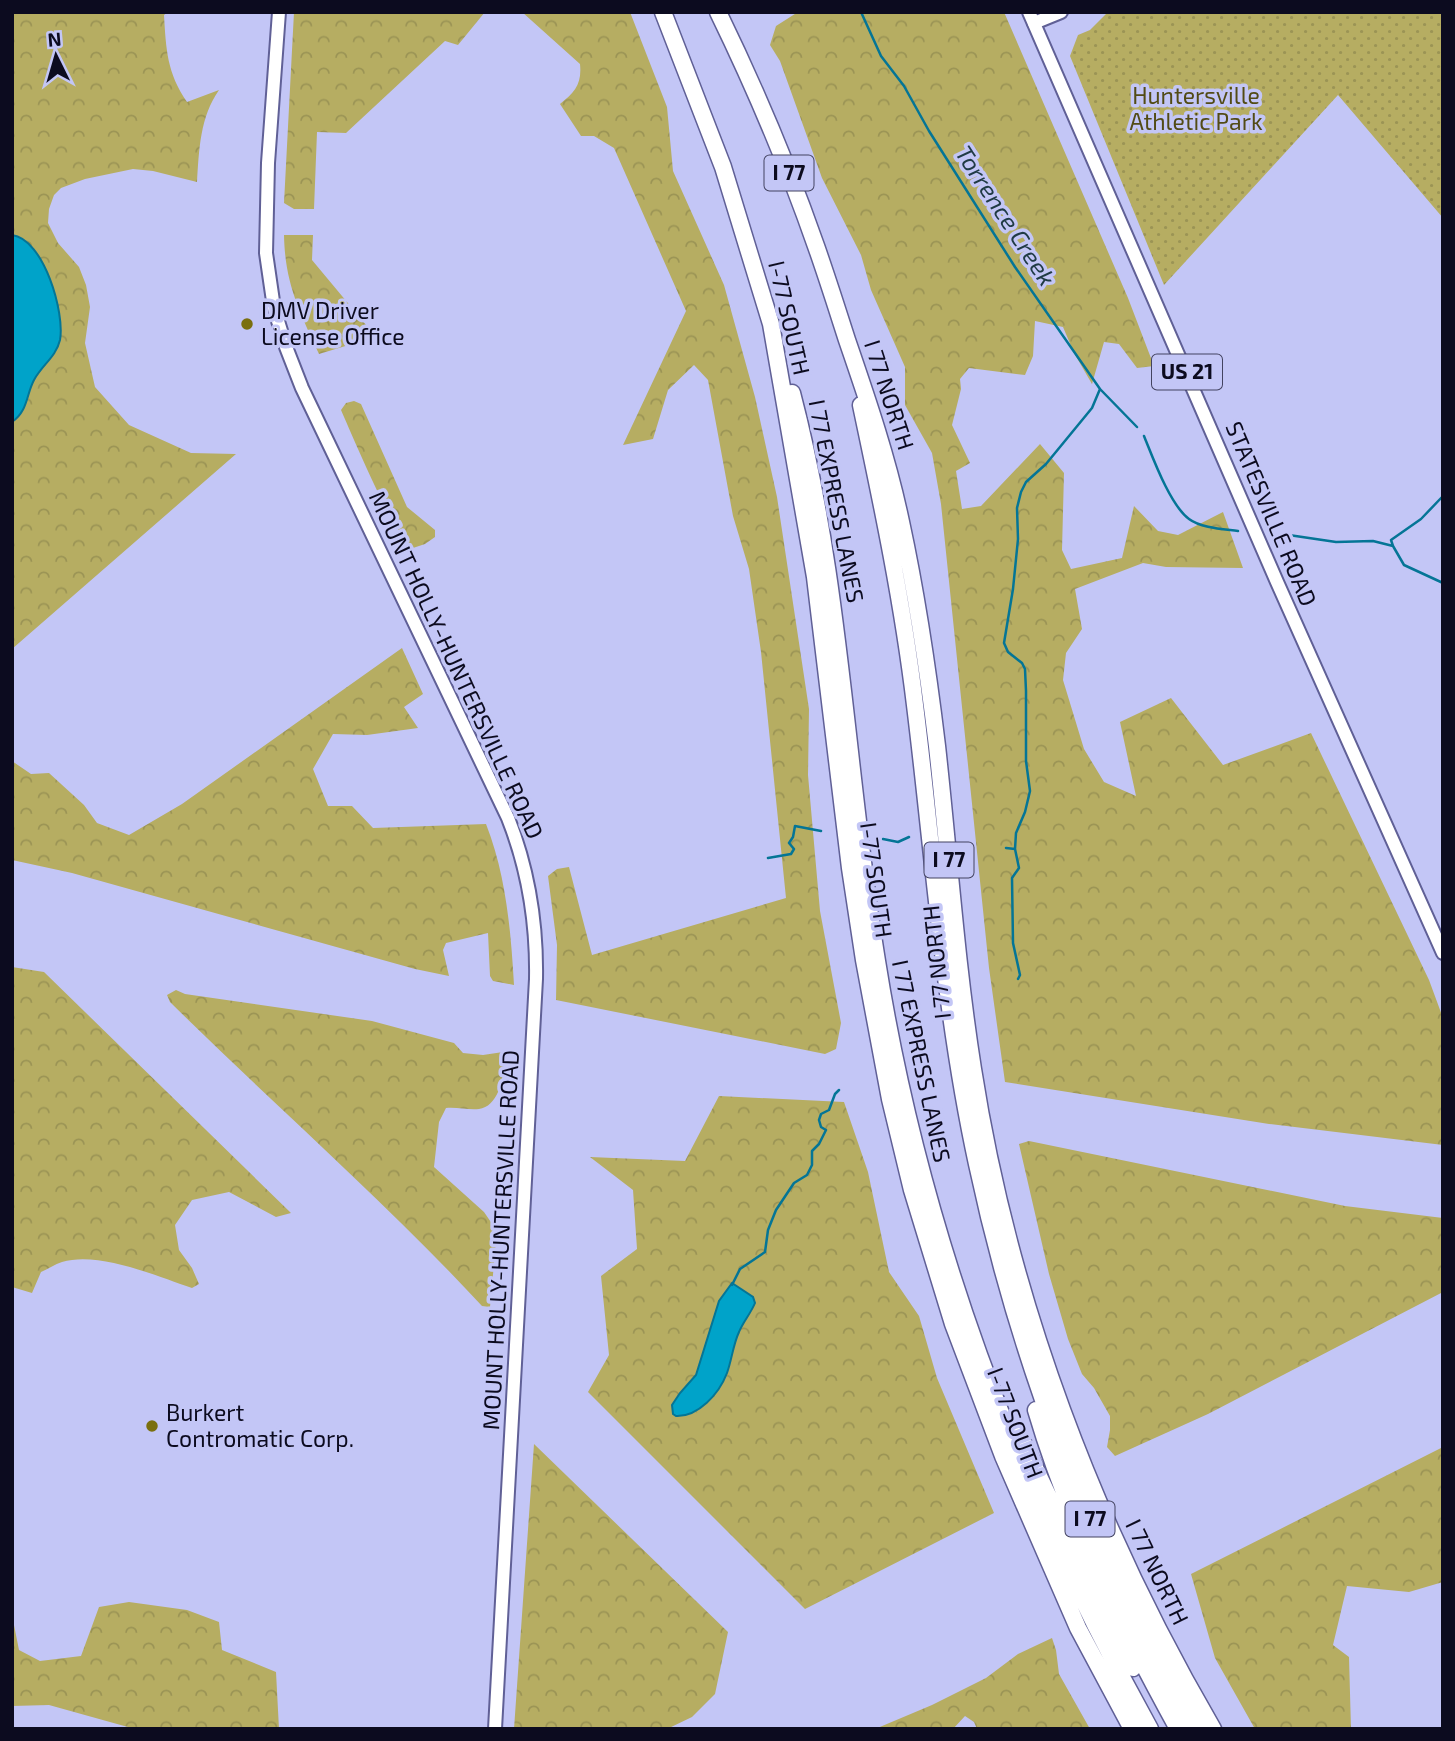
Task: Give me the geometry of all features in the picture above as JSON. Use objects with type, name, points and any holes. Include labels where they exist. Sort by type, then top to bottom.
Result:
[{"type":"highway","name":"I-77 SOUTH","points":[[663,12],[723,167],[771,324],[815,576],[858,926],[900,1144],[939,1279],[994,1434],[1078,1628],[1132,1729]]},
{"type":"highway","name":"I 77 NORTH","points":[[718,12],[749,77],[818,250],[890,471],[918,608],[934,723],[969,1044],[980,1115],[1009,1238],[1053,1382],[1104,1513],[1164,1639],[1213,1729]]},
{"type":"highway","name":"I 77 EXPRESS LANES","points":[[771,324],[804,436],[822,528],[836,622],[870,913],[892,1050],[925,1186],[966,1320],[1002,1419],[1047,1527],[1092,1621],[1150,1729]]},
{"type":"highway","name":"I 77 EXPRESS LANES","points":[[847,338],[909,656],[945,971],[959,1071],[981,1185],[1010,1298],[1054,1432],[1090,1520],[1139,1625],[1195,1729]]},
{"type":"highway","points":[[1010,1298],[1036,1411],[1065,1495],[1116,1611],[1178,1729]]},
{"type":"highway","points":[[966,1320],[1100,1604],[1166,1729]]},
{"type":"main road","name":"MOUNT HOLLY-HUNTERSVILLE ROAD","points":[[279,12],[265,224],[267,271],[276,317],[293,368],[312,410],[508,818],[526,870],[533,907],[536,987],[495,1729]]},
{"type":"main road","points":[[1032,18],[1061,12]]},
{"type":"main road","name":"STATESVILLE ROAD","points":[[1032,18],[1277,582],[1443,953]]},
{"type":"green space","points":[[12,12],[168,12],[164,15],[169,60],[175,81],[187,102],[219,90],[204,123],[197,182],[133,169],[85,179],[61,188],[54,195],[48,223],[58,243],[79,267],[86,285],[90,307],[85,343],[95,387],[129,425],[191,453],[236,454],[12,649]]},
{"type":"green space","points":[[294,12],[485,12],[458,45],[445,41],[346,133],[317,132],[314,209],[294,209],[284,203]]},
{"type":"green space","points":[[522,12],[630,12],[667,107],[673,171],[724,285],[755,397],[777,497],[809,709],[808,775],[820,911],[841,1023],[836,1049],[825,1054],[556,1000],[557,945],[548,876],[557,869],[569,867],[592,955],[786,898],[761,652],[749,569],[733,516],[708,380],[694,365],[668,390],[653,439],[623,445],[686,311],[614,148],[594,136],[581,136],[560,104],[576,87],[580,77],[580,64]]},
{"type":"green space","points":[[798,12],[1004,12],[1128,298],[1154,366],[1137,368],[1119,344],[1104,342],[1092,384],[1063,327],[1035,321],[1033,356],[1025,375],[969,368],[960,379],[961,389],[952,425],[970,463],[956,471],[962,509],[981,506],[1040,444],[1064,473],[1062,550],[1071,569],[1122,558],[1134,506],[1158,531],[1178,535],[1223,512],[1243,568],[1166,567],[1143,563],[1075,589],[1082,629],[1066,653],[1063,680],[1084,749],[1104,782],[1136,796],[1120,722],[1171,698],[1223,765],[1311,733],[1429,980],[1443,1018],[1443,1145],[1269,1124],[1005,1082],[989,968],[941,504],[932,453],[905,405],[905,367],[871,290],[861,255],[822,178],[780,61],[770,45],[776,26]]},
{"type":"green space","name":"Huntersville Athletic Park","points":[[1108,12],[1443,12],[1443,218],[1338,95],[1164,285],[1070,56],[1078,35],[1090,30]]},
{"type":"green space","points":[[284,235],[313,235],[312,260],[372,332],[362,341],[319,354],[290,283]]},
{"type":"green space","points":[[354,401],[361,404],[407,507],[435,530],[435,537],[425,544],[413,548],[395,525],[385,506],[341,410],[346,403]]},
{"type":"green space","points":[[402,648],[423,694],[404,707],[418,728],[367,735],[333,734],[313,769],[328,806],[352,806],[373,828],[486,824],[503,883],[514,985],[493,981],[490,976],[488,933],[446,943],[443,950],[449,976],[415,969],[72,873],[12,860],[12,761],[31,774],[49,773],[84,805],[97,823],[129,835],[182,804]]},
{"type":"green space","points":[[12,967],[44,972],[291,1213],[276,1217],[229,1192],[192,1200],[175,1225],[179,1250],[199,1284],[192,1288],[127,1266],[77,1259],[59,1263],[41,1272],[32,1293],[12,1287]]},
{"type":"green space","points":[[176,990],[185,994],[372,1021],[454,1043],[463,1053],[483,1055],[503,1052],[503,1077],[492,1101],[479,1109],[446,1108],[439,1122],[434,1167],[484,1212],[497,1231],[490,1307],[482,1306],[367,1190],[170,1002],[167,995]]},
{"type":"green space","points":[[719,1096],[844,1102],[868,1172],[889,1272],[919,1316],[937,1378],[994,1513],[805,1609],[588,1392],[609,1355],[601,1276],[637,1249],[633,1190],[590,1157],[685,1161]]},
{"type":"green space","points":[[1029,1141],[1345,1206],[1443,1218],[1443,1292],[1208,1414],[1115,1456],[1107,1447],[1110,1416],[1094,1388],[1082,1374],[1068,1339],[1049,1274],[1019,1144]]},
{"type":"green space","points":[[534,1444],[728,1632],[715,1694],[692,1717],[667,1729],[514,1729]]},
{"type":"green space","points":[[1443,1447],[1443,1582],[1409,1592],[1347,1586],[1333,1645],[1349,1657],[1351,1729],[1255,1729],[1215,1658],[1191,1574]]},
{"type":"green space","points":[[129,1602],[187,1610],[219,1622],[222,1650],[276,1672],[279,1729],[135,1729],[49,1705],[12,1706],[12,1615],[19,1650],[40,1661],[81,1656],[99,1607]]},
{"type":"green space","points":[[1052,1638],[1059,1674],[1090,1729],[977,1729],[974,1722],[965,1716],[953,1729],[875,1729],[986,1678],[1018,1654]]},
{"type":"water","points":[[12,235],[34,249],[43,263],[55,296],[61,328],[55,351],[31,386],[24,408],[12,422]]},
{"type":"water","points":[[732,1283],[753,1297],[755,1303],[737,1337],[727,1373],[719,1389],[707,1403],[692,1413],[676,1416],[673,1414],[672,1405],[696,1375],[719,1301]]},
{"type":"waterway","name":"Torrence Creek","points":[[861,12],[881,56],[904,86],[929,131],[1015,267],[1100,389],[1137,427]]},
{"type":"waterway","points":[[1018,979],[1020,975],[1013,943],[1012,878],[1019,868],[1015,849],[1016,833],[1030,791],[1026,761],[1026,691],[1025,669],[1022,663],[1008,652],[1004,643],[1018,539],[1017,508],[1026,482],[1046,464],[1092,408],[1100,389]]},
{"type":"waterway","name":"Torrence Creek","points":[[1144,436],[1163,480],[1182,512],[1200,524],[1238,531]]},
{"type":"waterway","points":[[1393,546],[1391,540],[1421,519],[1443,496]]},
{"type":"waterway","name":"Torrence Creek","points":[[1282,534],[1336,542],[1373,541],[1393,546],[1404,565],[1443,583]]},
{"type":"waterway","points":[[768,858],[791,854],[794,849],[789,843],[795,826],[821,831]]},
{"type":"waterway","points":[[883,839],[898,842],[909,837]]},
{"type":"waterway","points":[[1006,848],[1015,849]]},
{"type":"waterway","points":[[732,1285],[740,1269],[765,1252],[768,1230],[776,1210],[794,1183],[807,1175],[812,1165],[812,1151],[826,1130],[821,1127],[821,1114],[829,1110],[839,1090]]},
{"type":"place","name":"DMV Driver License Office","points":[[247,324]]},
{"type":"place","name":"Burkert Contromatic Corp.","points":[[152,1426]]}]
